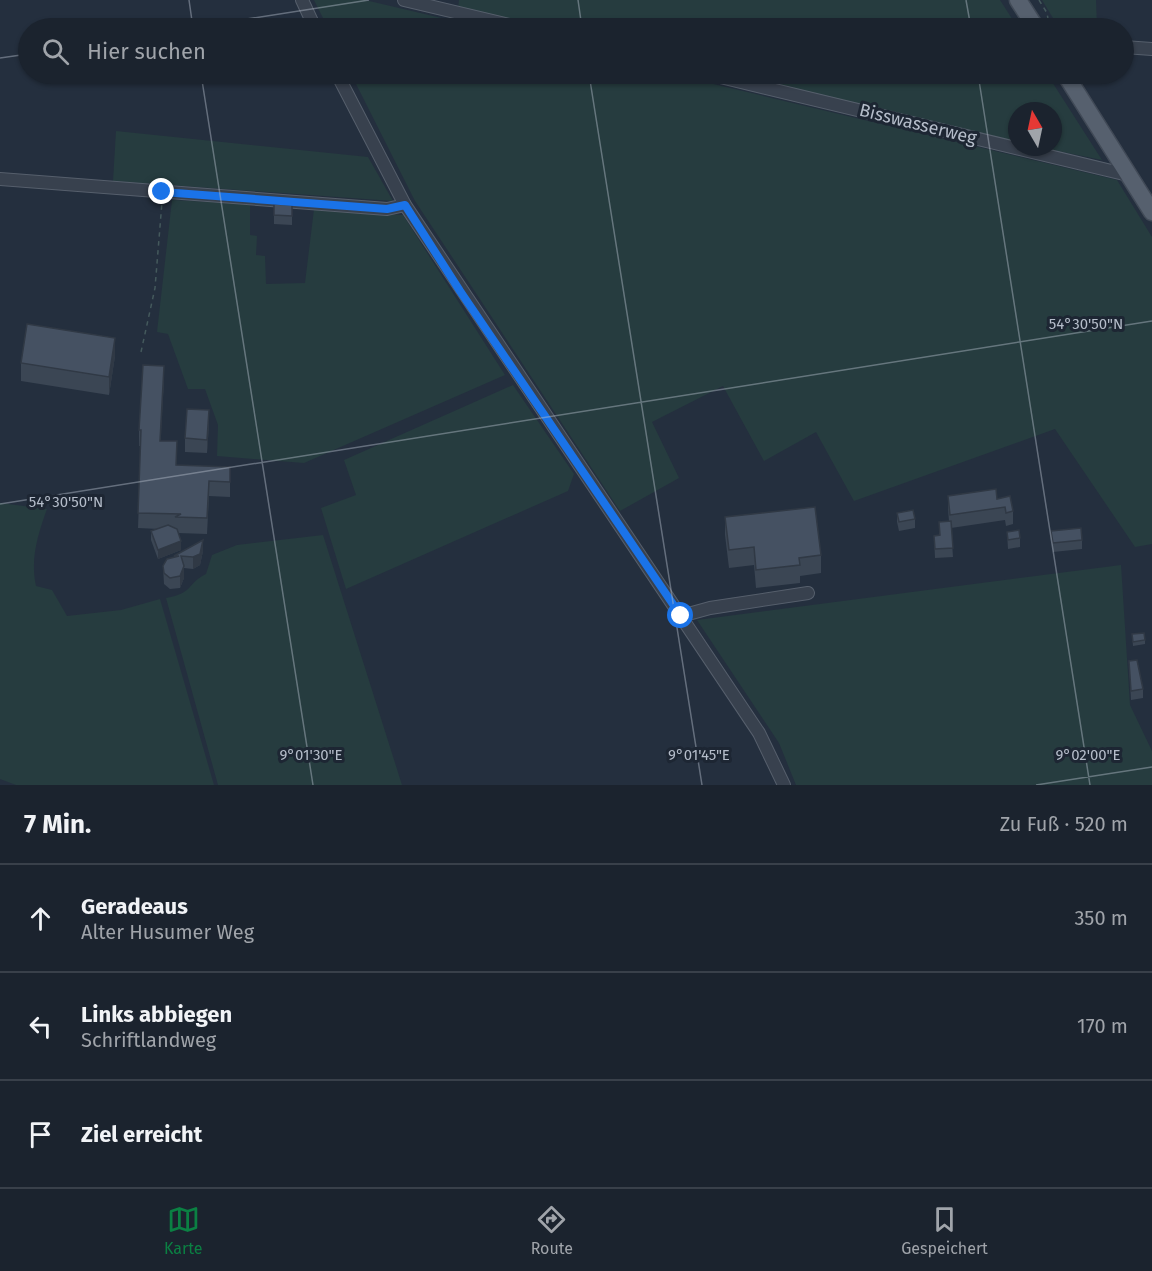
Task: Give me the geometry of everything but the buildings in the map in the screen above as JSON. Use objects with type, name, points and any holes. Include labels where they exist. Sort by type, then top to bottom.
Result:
[{"type":"main road","points":[[1018,0],[1030,18]]},
{"type":"main road","points":[[1071,84],[1152,212]]},
{"type":"street","points":[[302,0],[310,18]]},
{"type":"street","points":[[404,0],[480,18]]},
{"type":"street","points":[[1134,48],[1152,49]]},
{"type":"street","points":[[342,84],[405,205],[460,291],[759,733],[784,785]]},
{"type":"street","name":"Bisswasserweg","points":[[750,84],[1128,175]]},
{"type":"street","points":[[0,179],[387,209],[405,205]]},
{"type":"street","points":[[681,616],[710,608],[808,593]]},
{"type":"path","points":[[1039,0],[1048,18]]},
{"type":"path","points":[[141,352],[155,288],[162,192]]},
{"type":"green space","points":[[314,0],[365,0],[442,18],[323,18]]},
{"type":"green space","points":[[459,0],[1000,0],[1012,18],[501,18],[458,8]]},
{"type":"green space","points":[[1042,0],[1096,0],[1097,18],[1053,18]]},
{"type":"green space","points":[[356,84],[713,84],[1008,154],[1008,156],[1117,180],[1152,237],[1152,544],[1135,547],[1055,429],[854,501],[816,432],[764,461],[723,386],[652,422],[679,478],[620,511],[415,201]]},
{"type":"green space","points":[[773,84],[1053,84],[1102,160],[1062,152],[1062,102],[1008,102],[1008,140]]},
{"type":"green space","points":[[116,131],[368,157],[393,201],[113,181]]},
{"type":"green space","points":[[172,200],[250,204],[250,235],[257,236],[256,255],[265,256],[266,284],[305,283],[314,209],[403,215],[505,375],[304,463],[217,456],[218,425],[205,389],[188,389],[168,334],[157,332]]},
{"type":"green space","points":[[513,385],[574,474],[568,491],[346,589],[321,508],[356,495],[344,460]]},
{"type":"green space","points":[[0,503],[47,509],[34,556],[34,576],[36,586],[52,590],[67,616],[121,610],[160,599],[214,785],[16,785],[0,779]]},
{"type":"green space","points":[[323,535],[402,785],[218,785],[166,598],[186,591],[206,574],[212,555],[237,545]]},
{"type":"green space","points":[[1121,565],[1130,705],[1152,751],[1152,785],[796,785],[779,743],[697,620]]},
{"type":"route","points":[[162,192],[387,209],[405,205],[460,291],[681,616]]}]
